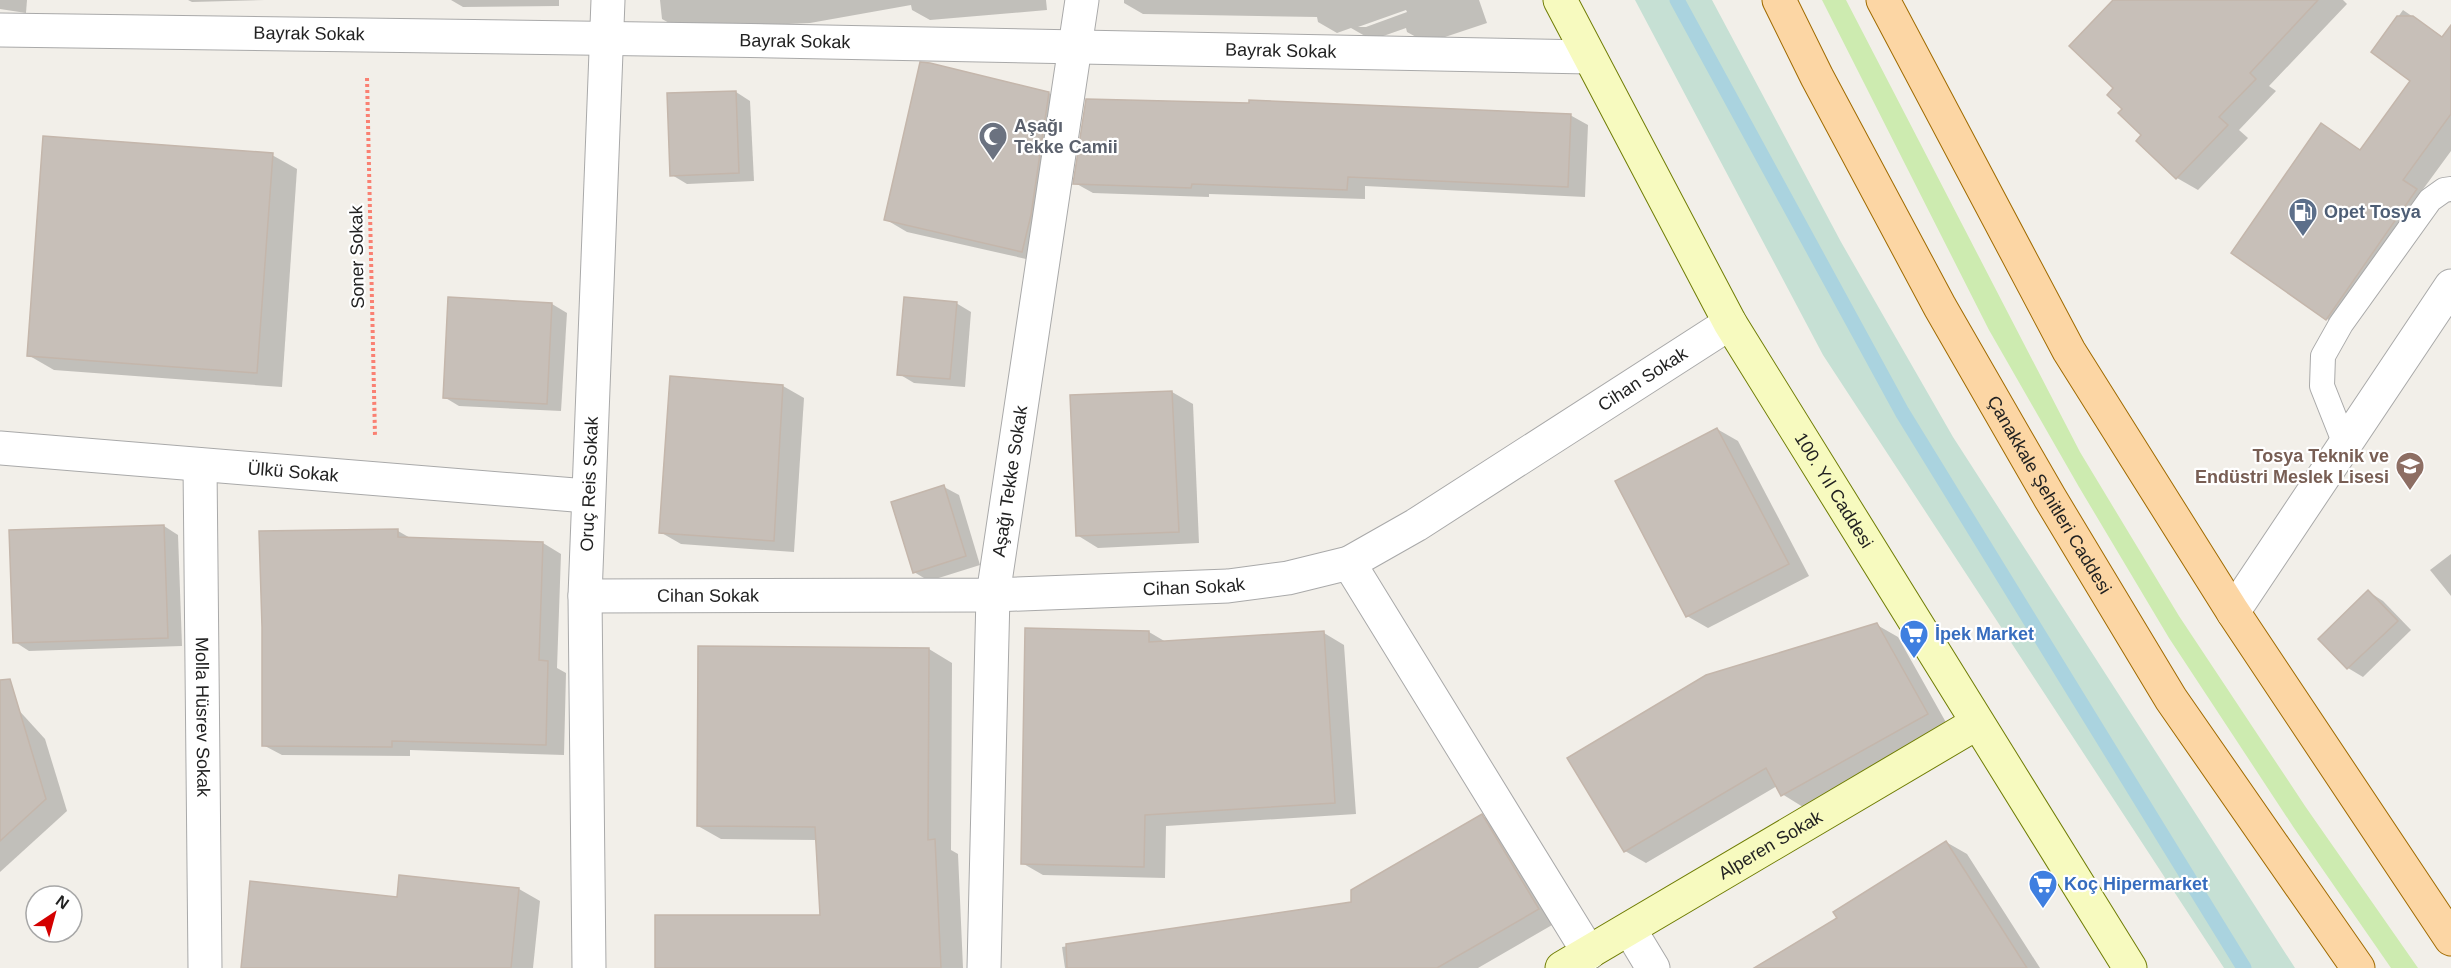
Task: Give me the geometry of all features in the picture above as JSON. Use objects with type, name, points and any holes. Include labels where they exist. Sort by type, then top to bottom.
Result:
[{"type":"main road","name":"Çanakkale Şehitleri Caddesi","points":[[1779,0],[1817,77],[1940,307],[2056,508],[2171,699],[2358,968]]},
{"type":"main road","points":[[1883,0],[2069,351],[2233,612],[2451,939]]},
{"type":"street","name":"Oruç Reis Sokak","points":[[589,968],[585,596],[587,496],[608,0]]},
{"type":"street","name":"Aşağı Tekke Sokak","points":[[984,968],[993,595],[1082,0]]},
{"type":"street","name":"100. Yıl Caddesi","points":[[1560,0],[1730,323],[2130,968]]},
{"type":"street","name":"Bayrak Sokak","points":[[0,30],[366,34],[1589,57]]},
{"type":"street","points":[[2233,612],[2451,286]]},
{"type":"street","name":"Cihan Sokak","points":[[585,596],[993,595],[1228,586],[1288,578],[1349,563],[1416,525],[1730,323]]},
{"type":"street","name":"Ülkü Sokak","points":[[0,448],[587,496]]},
{"type":"street","name":"Molla Hüsrev Sokak","points":[[200,465],[205,968]]},
{"type":"street","points":[[1349,563],[1576,961]]},
{"type":"street","name":"Alperen Sokak","points":[[1576,961],[1977,723]]},
{"type":"street","points":[[1630,930],[1653,968]]},
{"type":"lane","points":[[2345,444],[2322,386],[2324,356],[2342,324],[2430,200],[2444,190],[2451,189]]},
{"type":"path","name":"Soner Sokak","points":[[366,34],[376,479]]},
{"type":"green space","points":[[1635,0],[1712,0],[1841,242],[1953,437],[2295,968],[2224,968],[1823,355]]},
{"type":"green space","points":[[1822,0],[1846,0],[2080,452],[2179,616],[2305,806],[2418,968],[2391,968],[2294,828],[2169,638],[1989,330]]},
{"type":"building","points":[[2113,0],[2318,0],[2250,73],[2256,79],[2219,117],[2228,125],[2176,179],[2136,141],[2141,135],[2118,113],[2122,109],[2107,95],[2113,88],[2069,46]]},
{"type":"building","points":[[2397,16],[2413,16],[2442,37],[2451,25],[2451,114],[2403,180],[2417,189],[2326,320],[2231,253],[2321,123],[2360,150],[2410,81],[2371,52]]},
{"type":"building","name":"Aşağı Tekke Camii","points":[[920,62],[1049,92],[1031,215],[1022,252],[884,220]]},
{"type":"building","points":[[736,91],[739,173],[670,176],[667,93]]},
{"type":"building","points":[[1086,99],[1249,103],[1249,100],[1571,114],[1568,187],[1348,177],[1347,190],[1192,184],[1191,188],[1073,184]]},
{"type":"building","points":[[43,136],[273,153],[257,373],[27,356]]},
{"type":"building","points":[[448,297],[552,303],[547,404],[443,398]]},
{"type":"building","points":[[904,297],[957,302],[950,379],[897,375]]},
{"type":"building","points":[[670,376],[783,385],[774,541],[659,533]]},
{"type":"building","points":[[1172,391],[1179,532],[1076,536],[1070,395]]},
{"type":"building","points":[[1717,428],[1789,564],[1686,617],[1615,481]]},
{"type":"building","points":[[944,485],[966,556],[913,573],[891,502]]},
{"type":"building","points":[[164,525],[168,638],[13,643],[9,530]]},
{"type":"building","points":[[398,529],[398,537],[543,542],[539,660],[548,661],[546,745],[392,741],[392,747],[262,746],[259,531]]},
{"type":"building","points":[[2368,590],[2398,621],[2347,669],[2318,639]]},
{"type":"building","points":[[1877,623],[1928,714],[1781,796],[1766,768],[1624,852],[1567,758],[1706,675]]},
{"type":"building","points":[[1025,628],[1149,631],[1149,642],[1324,631],[1335,803],[1145,815],[1144,867],[1021,864]]},
{"type":"building","points":[[698,646],[929,648],[928,840],[935,839],[941,968],[655,968],[655,915],[820,915],[815,827],[697,826]]},
{"type":"building","points":[[10,679],[46,799],[0,841],[0,680]]},
{"type":"building","points":[[1482,814],[1539,909],[1437,968],[1067,968],[1066,944],[1351,902],[1351,890]]},
{"type":"building","points":[[1946,841],[2027,968],[1754,968],[1837,918],[1833,912]]},
{"type":"building","points":[[399,875],[519,888],[511,968],[241,968],[250,881],[397,897]]},
{"type":"waterway","points":[[1677,0],[1902,412],[2244,968]]},
{"type":"place","name":"Aşağı Tekke Camii","points":[[993,162]]},
{"type":"place","name":"Opet Tosya","points":[[2303,238]]},
{"type":"place","name":"Tosya Teknik ve Endüstri Meslek Lisesi","points":[[2410,492]]},
{"type":"place","name":"İpek Market","points":[[1914,660]]},
{"type":"place","name":"Koç Hipermarket","points":[[2043,910]]}]
